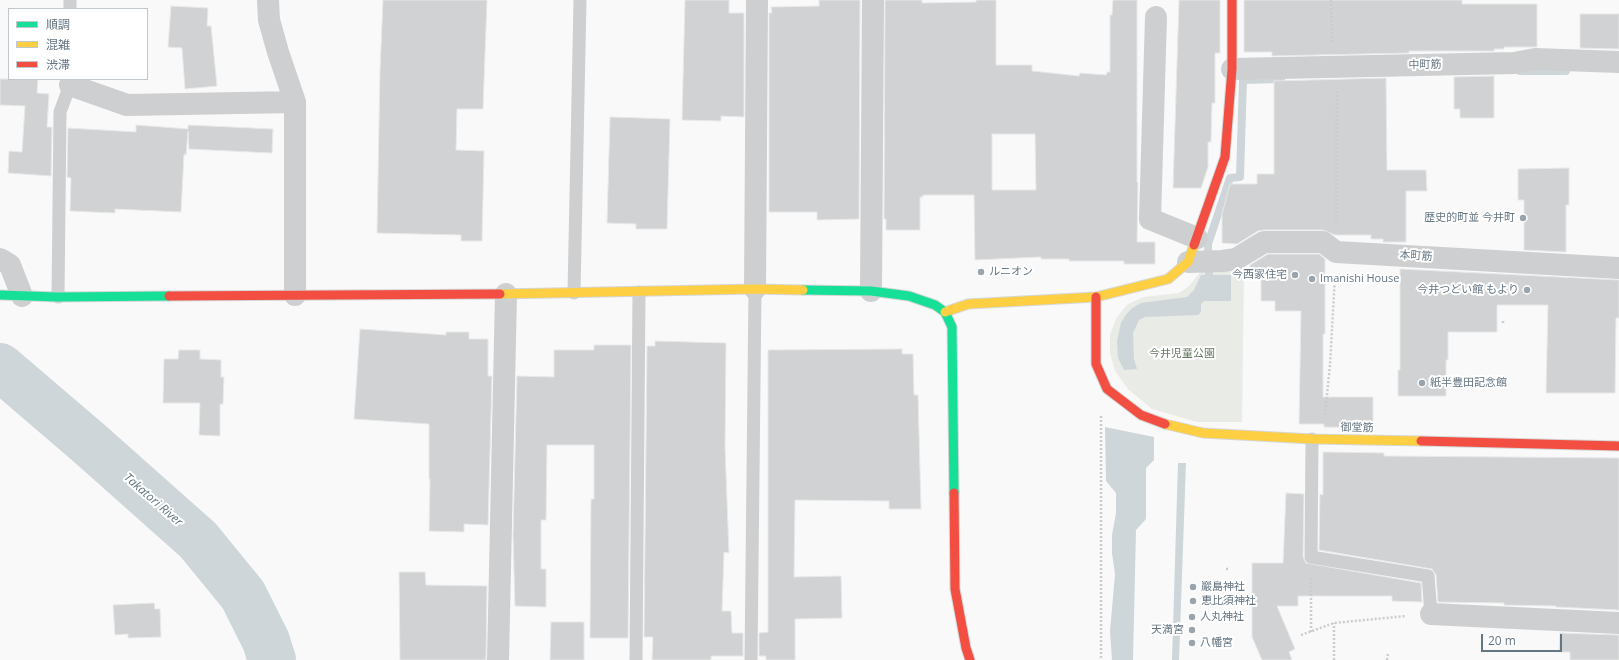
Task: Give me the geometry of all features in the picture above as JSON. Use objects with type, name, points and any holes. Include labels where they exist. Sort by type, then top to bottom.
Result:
[{"type":"street","points":[[268,0],[268,20],[295,102],[294,295]]},
{"type":"street","points":[[755,289],[757,0]]},
{"type":"street","points":[[871,291],[873,0]]},
{"type":"street","points":[[945,312],[968,304],[1096,297],[1168,279],[1193,262],[1197,238],[1225,157],[1232,69],[1232,0]]},
{"type":"street","points":[[1156,17],[1150,219],[1197,238]]},
{"type":"street","name":"中町筋","points":[[1232,69],[1514,63],[1535,59],[1619,62]]},
{"type":"street","points":[[70,82],[127,105],[295,102]]},
{"type":"street","name":"本町筋","points":[[1193,262],[1236,259],[1264,242],[1323,242],[1336,252],[1619,268]]},
{"type":"street","points":[[0,259],[10,265],[22,296]]},
{"type":"street","points":[[0,295],[58,297],[506,294],[755,289],[871,291],[909,296],[935,305],[945,312],[952,327],[955,590],[966,648],[970,660]]},
{"type":"street","points":[[498,660],[506,294]]},
{"type":"street","points":[[1096,297],[1096,364],[1107,389]]},
{"type":"street","name":"御堂筋","points":[[1107,389],[1141,415],[1169,425],[1203,434],[1312,439],[1619,446]]},
{"type":"street","points":[[1431,614],[1619,623]]},
{"type":"lane","points":[[574,293],[580,0]]},
{"type":"lane","points":[[58,297],[60,112],[70,82]]},
{"type":"lane","points":[[751,660],[755,289]]},
{"type":"lane","points":[[636,660],[639,292]]},
{"type":"lane","points":[[1312,439],[1311,557],[1428,576],[1431,614]]},
{"type":"path","points":[[1332,0],[1332,67]]},
{"type":"path","points":[[1102,660],[1101,408],[1107,389]]},
{"type":"path","points":[[1311,557],[1311,632]]},
{"type":"path","points":[[1301,635],[1334,623],[1431,614]]},
{"type":"path","points":[[1334,623],[1334,660]]},
{"type":"path","points":[[1388,654],[1388,660]]},
{"type":"green space","name":"今井児童公園","points":[[1202,270],[1244,270],[1242,422],[1197,422],[1152,409],[1128,389],[1115,371],[1110,353],[1110,334],[1117,317],[1128,304],[1144,297],[1179,293],[1189,286]]},
{"type":"shaded area","points":[[1201,275],[1231,275],[1231,301],[1204,301],[1201,304],[1201,312],[1198,315],[1145,317],[1139,320],[1133,333],[1134,359],[1137,369],[1124,370],[1118,358],[1117,341],[1121,323],[1125,316],[1131,309],[1141,303],[1187,297],[1194,290]]},
{"type":"shaded area","points":[[1105,427],[1154,437],[1154,460],[1146,468],[1146,519],[1136,530],[1133,660],[1112,660],[1110,631],[1115,574],[1112,553],[1112,535],[1116,513],[1116,493],[1106,481]]},
{"type":"shaded area","points":[[1178,463],[1186,463],[1179,660],[1172,660]]},
{"type":"building","points":[[383,0],[487,0],[483,109],[457,109],[456,150],[484,151],[482,241],[461,241],[461,235],[377,233]]},
{"type":"building","points":[[685,0],[729,0],[729,13],[744,13],[744,117],[721,116],[721,121],[682,120]]},
{"type":"building","points":[[819,0],[860,0],[859,219],[817,220],[817,212],[769,212],[769,13],[772,13],[771,7],[819,6]]},
{"type":"building","points":[[885,0],[922,0],[922,3],[996,0],[996,65],[1032,65],[1032,71],[1079,76],[1080,73],[1106,75],[1107,72],[1110,72],[1110,15],[1112,15],[1113,0],[1137,0],[1137,242],[1155,242],[1155,264],[1124,264],[1124,261],[1069,261],[1069,259],[1041,259],[1041,257],[975,260],[974,195],[923,195],[923,197],[920,197],[920,230],[886,230],[886,219],[884,219]],"holes":[[[992,134],[1035,134],[1036,190],[992,190]]]},
{"type":"building","points":[[1179,0],[1220,0],[1220,53],[1215,53],[1215,103],[1212,103],[1211,142],[1208,142],[1208,167],[1201,188],[1173,188]]},
{"type":"building","points":[[1244,0],[1462,0],[1462,4],[1537,4],[1537,47],[1504,47],[1504,49],[1494,49],[1494,51],[1409,51],[1409,53],[1272,56],[1272,52],[1244,52]]},
{"type":"building","points":[[171,6],[208,8],[207,26],[211,26],[217,86],[185,89],[182,48],[168,47]]},
{"type":"building","points":[[1580,14],[1619,14],[1619,49],[1580,48]]},
{"type":"building","points":[[1494,76],[1494,118],[1460,118],[1460,109],[1454,109],[1454,77]]},
{"type":"building","points":[[1386,78],[1387,170],[1426,170],[1427,191],[1406,191],[1406,242],[1383,242],[1383,239],[1371,239],[1371,235],[1335,235],[1323,230],[1264,230],[1258,231],[1237,244],[1222,243],[1222,214],[1230,184],[1257,184],[1257,174],[1274,174],[1274,81]]},
{"type":"building","points":[[0,79],[38,80],[37,93],[49,94],[47,127],[52,127],[51,176],[8,173],[9,151],[22,152],[25,106],[0,105]]},
{"type":"building","points":[[610,117],[670,119],[667,229],[636,229],[636,224],[607,223]]},
{"type":"building","points":[[136,125],[188,129],[188,125],[273,129],[272,153],[189,149],[188,131],[186,155],[184,154],[181,212],[115,209],[115,213],[70,211],[71,178],[67,177],[68,128],[136,132]]},
{"type":"building","points":[[1569,168],[1569,205],[1566,205],[1566,252],[1524,250],[1524,200],[1518,200],[1518,169]]},
{"type":"building","points":[[1268,254],[1319,254],[1325,259],[1323,397],[1373,397],[1373,428],[1324,427],[1324,424],[1299,424],[1301,311],[1275,311],[1275,301],[1261,301],[1261,269],[1250,269],[1250,265]]},
{"type":"building","points":[[1400,269],[1619,280],[1619,318],[1616,318],[1615,393],[1546,393],[1548,305],[1497,305],[1497,332],[1448,332],[1446,396],[1398,396],[1398,370],[1400,370]]},
{"type":"building","points":[[360,329],[446,335],[446,332],[469,332],[469,339],[488,339],[488,376],[492,376],[488,525],[464,524],[464,532],[429,531],[429,424],[354,419]]},
{"type":"building","points":[[655,341],[726,343],[725,447],[729,553],[724,552],[722,611],[731,611],[732,633],[743,633],[743,656],[711,656],[711,660],[652,660],[653,637],[644,637],[647,346],[655,346]]},
{"type":"building","points":[[594,345],[631,345],[628,638],[590,638],[591,499],[594,499],[594,445],[547,445],[546,520],[541,520],[541,569],[546,569],[546,607],[515,606],[513,535],[517,376],[554,377],[554,350],[594,350]]},
{"type":"building","points":[[902,349],[902,354],[913,354],[914,395],[918,395],[921,509],[889,509],[889,501],[795,500],[794,577],[841,576],[842,618],[795,619],[795,660],[766,660],[766,656],[759,656],[759,633],[768,632],[768,350]]},
{"type":"building","points":[[179,350],[200,350],[200,359],[221,360],[221,377],[224,377],[223,404],[220,404],[220,436],[199,435],[200,403],[163,403],[164,359],[178,359]]},
{"type":"building","points":[[1323,452],[1384,453],[1384,456],[1619,458],[1619,610],[1556,606],[1504,605],[1504,603],[1438,602],[1436,575],[1432,569],[1319,550],[1320,494],[1323,495]]},
{"type":"building","points":[[1286,493],[1304,494],[1303,557],[1306,563],[1421,583],[1422,602],[1392,601],[1392,596],[1298,596],[1298,606],[1277,606],[1295,649],[1289,652],[1292,660],[1262,660],[1252,637],[1252,563],[1283,563]]},
{"type":"building","points":[[399,572],[425,572],[426,585],[487,586],[486,660],[400,660]]},
{"type":"building","points":[[154,603],[155,609],[160,609],[161,637],[128,638],[128,634],[115,635],[113,605]]},
{"type":"building","points":[[551,622],[584,622],[584,660],[550,660]]},
{"type":"building","points":[[1560,633],[1619,635],[1619,660],[1570,660],[1570,652],[1559,652]]},
{"type":"waterway","points":[[1520,71],[1566,71]]},
{"type":"waterway","points":[[1209,275],[1208,244],[1230,178],[1240,177],[1243,80],[1281,79]]},
{"type":"waterway","name":"Takatori River","points":[[0,367],[90,444],[198,540],[243,595],[266,641],[272,660]]},
{"type":"traffic: fast","points":[[803,290],[871,291],[909,296],[935,305],[945,312],[952,327],[954,493]]},
{"type":"traffic: fast","points":[[0,295],[58,297],[169,296]]},
{"type":"traffic: slow","points":[[945,312],[968,304],[1096,297],[1168,279],[1188,262],[1194,245]]},
{"type":"traffic: slow","points":[[500,294],[755,289],[803,290]]},
{"type":"traffic: slow","points":[[1165,424],[1203,433],[1312,439],[1421,441]]},
{"type":"traffic: jam","points":[[1194,245],[1225,157],[1232,69],[1232,0]]},
{"type":"traffic: jam","points":[[169,296],[500,294]]},
{"type":"traffic: jam","points":[[1096,297],[1096,364],[1107,389],[1141,415],[1165,424]]},
{"type":"traffic: jam","points":[[1421,441],[1619,446]]},
{"type":"traffic: jam","points":[[954,493],[955,589],[966,648],[970,660]]},
{"type":"place","name":"歴史的町並 今井町","points":[[1523,218]]},
{"type":"place","name":"ルニオン","points":[[981,272]]},
{"type":"place","name":"今西家住宅","points":[[1295,275]]},
{"type":"place","name":"Imanishi House","points":[[1312,279]]},
{"type":"place","name":"今井つどい館 もより","points":[[1527,290]]},
{"type":"place","name":"紙半豊田記念館","points":[[1422,383]]},
{"type":"place","name":"巖島神社","points":[[1193,587]]},
{"type":"place","name":"恵比須神社","points":[[1193,601]]},
{"type":"place","name":"人丸神社","points":[[1192,617]]},
{"type":"place","name":"天満宮","points":[[1192,630]]},
{"type":"place","name":"八幡宮","points":[[1192,643]]}]
